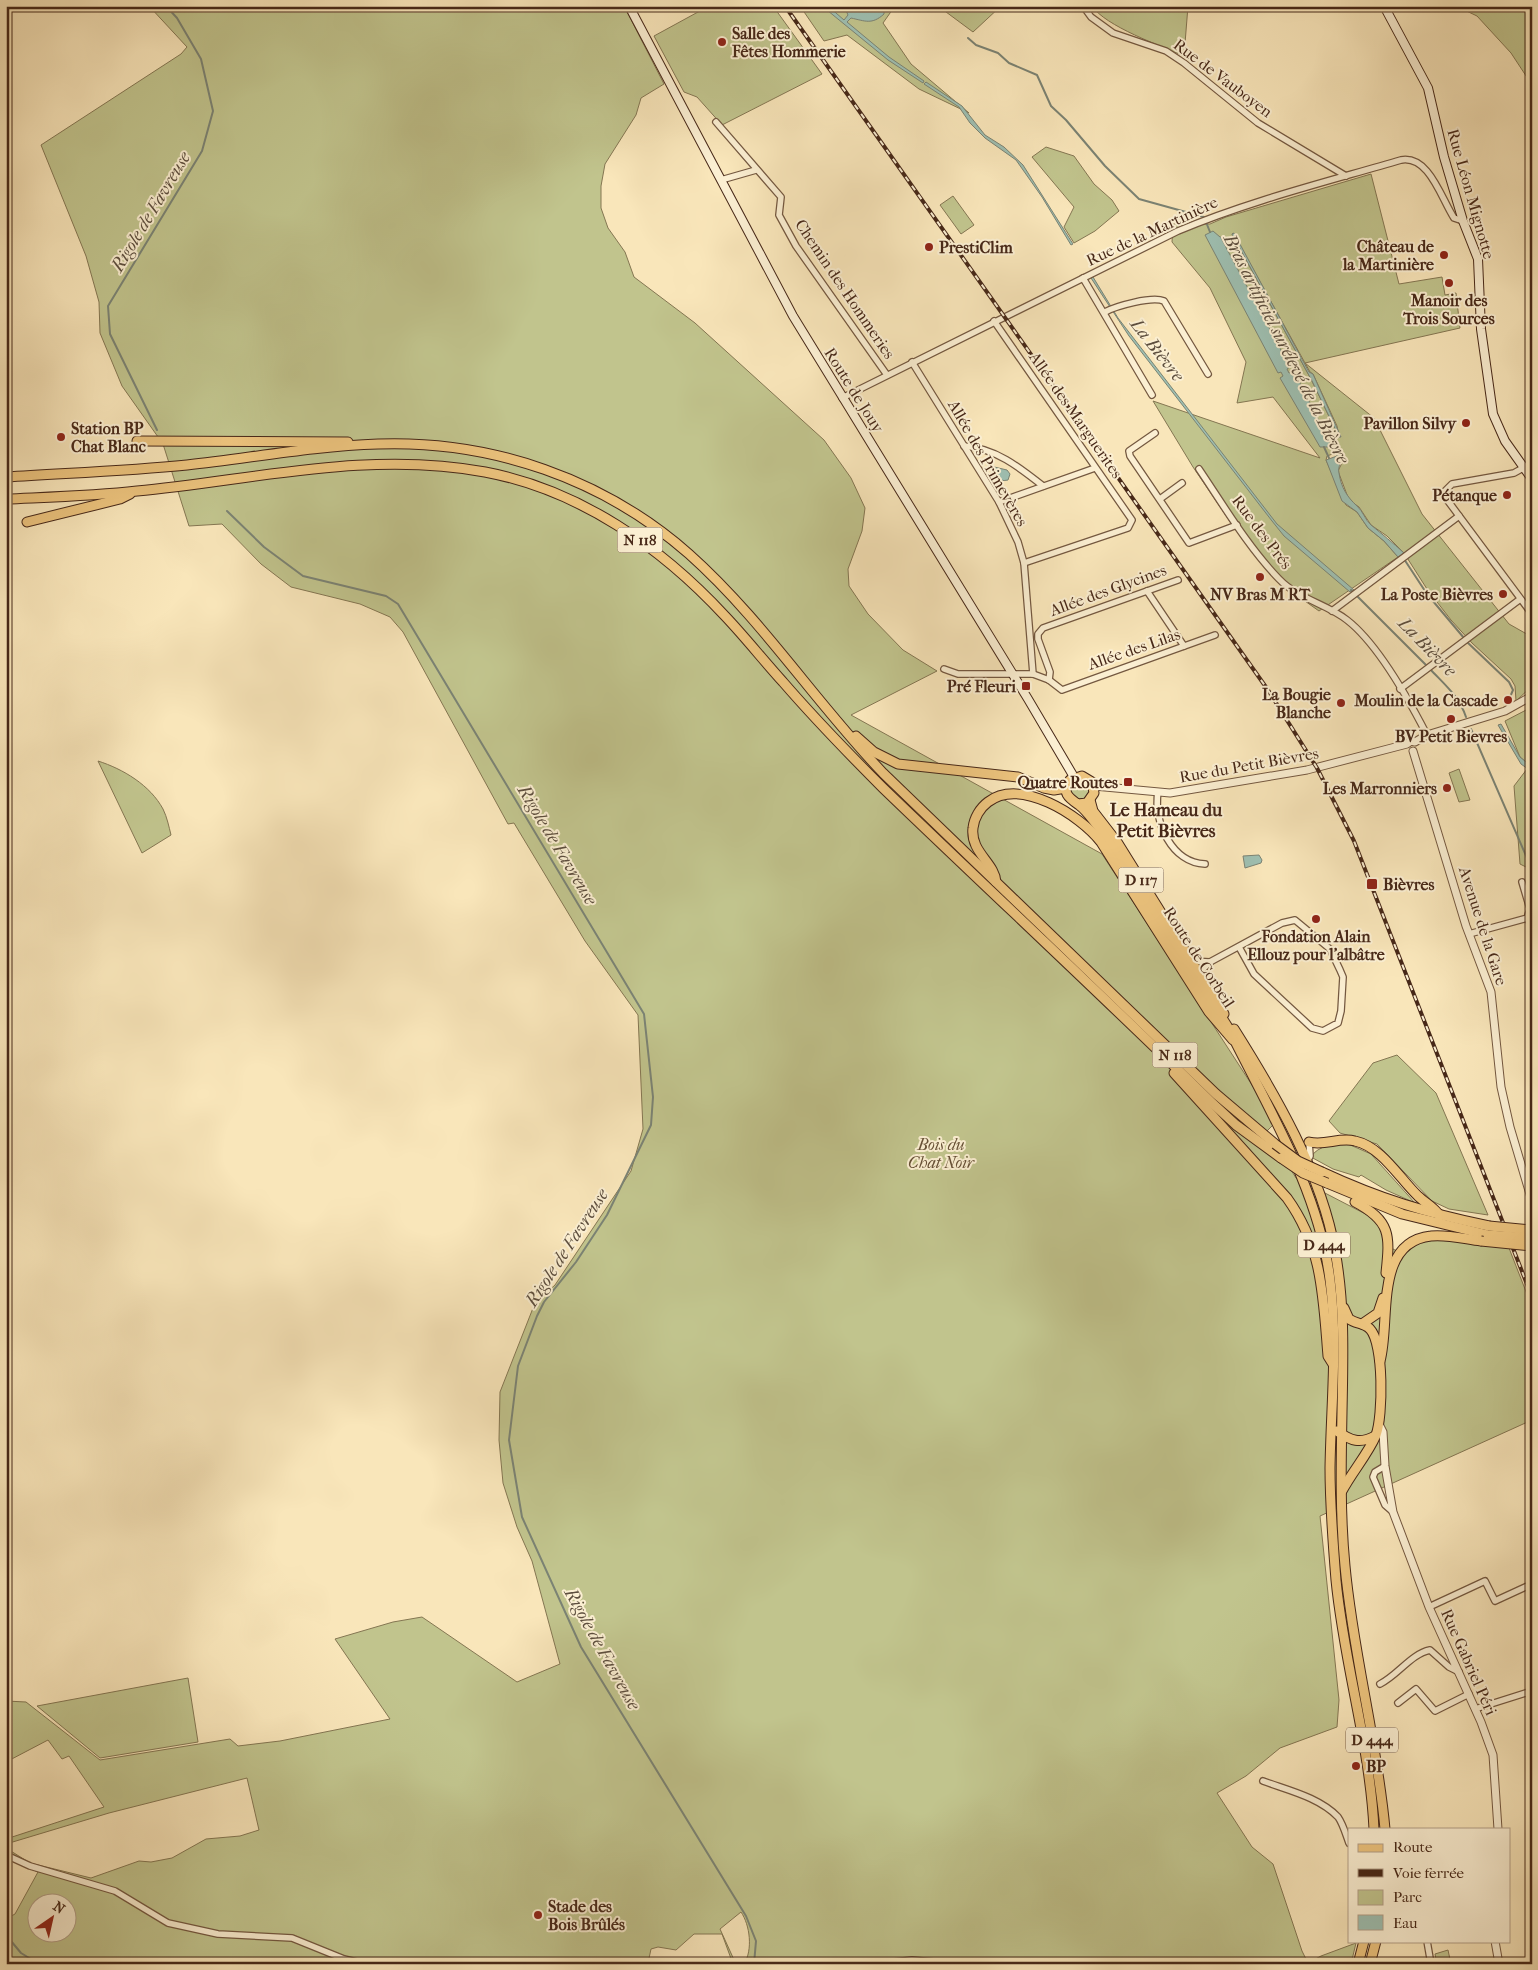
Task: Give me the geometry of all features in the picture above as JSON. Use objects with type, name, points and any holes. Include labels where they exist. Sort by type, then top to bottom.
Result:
[{"type":"main road","name":"Route de Jouy","points":[[629,6],[793,316],[1013,673],[1074,777]]},
{"type":"main road","name":"Rue Léon Mignotte","points":[[1384,6],[1428,88],[1444,157],[1463,220],[1478,260],[1481,329],[1493,414],[1505,441],[1532,479]]},
{"type":"main road","points":[[137,440],[344,441],[360,445]]},
{"type":"main road","name":"N 118","points":[[6,477],[187,465],[360,445],[436,446],[480,452],[521,461],[580,483],[632,511],[688,553],[734,599],[846,734],[890,780],[1216,1094],[1275,1144],[1298,1161],[1377,1197],[1489,1230],[1532,1230]]},
{"type":"main road","name":"N 118","points":[[6,499],[136,492],[327,467],[394,463],[469,469],[513,479],[550,491],[601,515],[635,536],[679,570],[726,616],[806,709],[881,785],[1236,1125],[1303,1173],[1351,1195],[1402,1214],[1532,1238]]},
{"type":"main road","points":[[27,522],[120,499],[136,492]]},
{"type":"main road","points":[[846,734],[855,735],[874,752],[898,764],[1018,777],[1044,788],[1054,790],[1066,788],[1074,777],[1086,777],[1094,786],[1094,793],[1090,800],[1078,804]]},
{"type":"main road","name":"Route de Corbeil","points":[[1066,788],[1069,798],[1078,804],[1107,839],[1188,963],[1199,973],[1249,1053]]},
{"type":"main road","points":[[996,882],[995,874],[977,848],[973,828],[978,812],[989,801],[1003,794],[1022,794],[1045,802],[1077,819],[1100,842],[1209,1012],[1233,1040]]},
{"type":"main road","name":"Route de Corbeil","points":[[1090,800],[1093,811],[1117,842],[1222,1020],[1252,1072],[1268,1107]]},
{"type":"main road","name":"D 444","points":[[1249,1053],[1307,1162],[1335,1250],[1343,1306],[1341,1494],[1345,1566],[1352,1624],[1386,1828]]},
{"type":"main road","points":[[1170,1062],[1175,1075],[1255,1161],[1300,1215],[1308,1229],[1318,1262],[1328,1356],[1333,1364]]},
{"type":"main road","name":"D 444","points":[[1268,1107],[1302,1180],[1320,1229],[1332,1302],[1333,1364],[1330,1485],[1336,1580],[1346,1657],[1369,1778],[1374,1828]]},
{"type":"main road","points":[[1287,1122],[1309,1142],[1319,1144],[1350,1140],[1372,1148],[1419,1198],[1435,1208],[1440,1216]]},
{"type":"main road","points":[[1351,1195],[1355,1202],[1379,1218],[1386,1228],[1389,1239],[1382,1305],[1373,1318],[1362,1324]]},
{"type":"main road","points":[[1341,1494],[1350,1474],[1375,1436],[1379,1424],[1380,1361],[1390,1272],[1399,1253],[1414,1241],[1432,1235],[1532,1246]]},
{"type":"main road","points":[[1343,1306],[1349,1319],[1369,1328],[1376,1338],[1380,1361]]},
{"type":"main road","points":[[1331,1427],[1355,1442],[1362,1442],[1375,1436]]},
{"type":"main road","points":[[1358,1964],[1364,1942]]},
{"type":"main road","points":[[1370,1964],[1376,1942]]},
{"type":"street","name":"Rue de Vauboyen","points":[[1083,6],[1091,17],[1113,33],[1166,51],[1177,58],[1258,123],[1346,176]]},
{"type":"street","name":"Chemin des Hommeries","points":[[716,122],[780,198],[779,215],[796,246],[887,375]]},
{"type":"street","name":"Rue de la Martinière","points":[[842,398],[994,321],[1201,221],[1401,160],[1410,159],[1419,162],[1428,172],[1454,218],[1463,220]]},
{"type":"street","points":[[720,180],[756,170]]},
{"type":"street","points":[[1083,278],[1108,310],[1109,324],[1152,395]]},
{"type":"street","points":[[1108,310],[1155,300],[1164,301],[1208,374]]},
{"type":"street","name":"Allée des Marguerites","points":[[994,321],[1131,518],[1131,525],[1128,528],[1024,563]]},
{"type":"street","name":"Allée des Primevères","points":[[912,362],[999,502],[1018,542],[1024,563],[1033,674]]},
{"type":"street","points":[[1155,433],[1129,452],[1189,543],[1237,525]]},
{"type":"street","points":[[964,446],[997,454],[1016,465],[1043,486]]},
{"type":"street","points":[[999,502],[1095,468]]},
{"type":"street","points":[[1523,468],[1514,473],[1448,487],[1444,492],[1445,497],[1519,600],[1532,614]]},
{"type":"street","name":"Rue des Prés","points":[[1199,469],[1237,525],[1278,578],[1288,588],[1349,621],[1364,637],[1400,689],[1427,735]]},
{"type":"street","points":[[1160,499],[1182,483]]},
{"type":"street","points":[[1332,611],[1459,516]]},
{"type":"street","name":"Allée des Glycines","points":[[1049,680],[1050,672],[1038,639],[1038,634],[1043,628],[1178,580]]},
{"type":"street","points":[[1147,591],[1184,646]]},
{"type":"street","points":[[1400,689],[1519,600]]},
{"type":"street","name":"Allée des Lilas","points":[[1049,680],[1062,690],[1215,635]]},
{"type":"street","points":[[944,669],[958,674],[1033,674],[1049,680]]},
{"type":"street","points":[[1416,742],[1417,748],[1413,751],[1409,749],[1407,744],[1410,741],[1416,742],[1427,735],[1505,711],[1532,696]]},
{"type":"street","name":"Rue du Petit Bièvres","points":[[1094,786],[1170,793],[1307,770],[1407,744]]},
{"type":"street","name":"Avenue de la Gare","points":[[1413,751],[1469,934],[1490,992],[1501,1087],[1510,1127],[1532,1201]]},
{"type":"street","points":[[1158,792],[1158,813],[1168,840],[1188,861],[1205,864]]},
{"type":"street","points":[[1522,882],[1530,909],[1527,918]]},
{"type":"street","points":[[1469,934],[1527,918]]},
{"type":"street","points":[[1527,918],[1532,926]]},
{"type":"street","points":[[1199,973],[1210,962],[1238,947],[1291,919],[1299,922],[1330,949],[1340,970],[1343,977],[1341,1011],[1338,1023],[1323,1031],[1312,1028],[1254,974],[1238,947]]},
{"type":"street","points":[[1188,963],[1210,962]]},
{"type":"street","points":[[1307,1162],[1310,1156],[1309,1142]]},
{"type":"street","points":[[1379,1424],[1383,1432],[1385,1466]]},
{"type":"street","name":"Rue Gabriel Péri","points":[[1393,1512],[1385,1505],[1373,1477],[1375,1472],[1385,1466],[1393,1512],[1429,1606],[1469,1694],[1493,1755],[1498,1828]]},
{"type":"street","points":[[1429,1606],[1485,1581],[1495,1601],[1532,1584]]},
{"type":"street","points":[[1380,1684],[1397,1674],[1417,1656],[1430,1650],[1449,1667],[1459,1672]]},
{"type":"street","points":[[1398,1703],[1416,1689],[1436,1711],[1469,1694]]},
{"type":"street","points":[[1475,1709],[1532,1691]]},
{"type":"street","points":[[1263,1781],[1301,1793],[1326,1808],[1338,1817],[1348,1841]]},
{"type":"street","points":[[6,1855],[30,1866],[116,1891],[168,1923],[218,1934],[292,1938],[344,1959],[365,1964]]},
{"type":"street","points":[[1427,1942],[1431,1964]]},
{"type":"street","points":[[1495,1942],[1499,1964]]},
{"type":"street","points":[[877,1964],[912,1960],[956,1964]]},
{"type":"green space","name":"Bois du Chat Noir","points":[[149,6],[624,6],[664,84],[641,98],[636,115],[605,164],[601,186],[601,208],[608,228],[625,252],[634,277],[695,323],[824,440],[851,478],[865,508],[862,531],[848,569],[849,586],[868,614],[903,650],[937,671],[851,715],[1102,854],[1276,1122],[1267,1131],[1296,1178],[1377,1220],[1386,1245],[1402,1254],[1415,1243],[1431,1238],[1509,1248],[1532,1307],[1532,1420],[1320,1516],[1339,1700],[1337,1727],[1280,1748],[1246,1776],[1217,1793],[1252,1847],[1273,1864],[1302,1951],[1308,1963],[1356,1943],[1351,1964],[744,1964],[749,1952],[749,1938],[747,1924],[741,1912],[720,1929],[735,1962],[733,1964],[722,1934],[694,1934],[676,1950],[658,1947],[651,1949],[648,1963],[720,1964],[6,1964],[6,1919],[15,1914],[38,1872],[6,1858],[6,1848],[30,1863],[91,1878],[139,1861],[151,1862],[172,1858],[206,1839],[240,1836],[259,1830],[247,1778],[109,1813],[6,1844],[6,1839],[104,1807],[69,1756],[62,1759],[48,1740],[6,1762],[6,1701],[26,1702],[100,1760],[230,1739],[238,1746],[280,1741],[390,1719],[335,1639],[393,1622],[422,1617],[517,1682],[560,1664],[532,1561],[517,1527],[503,1483],[499,1440],[500,1392],[535,1303],[555,1285],[631,1171],[643,1129],[638,1015],[585,941],[514,823],[508,824],[403,632],[390,617],[360,604],[291,587],[261,564],[222,524],[189,526],[163,444],[122,386],[100,333],[99,302],[86,256],[41,145],[181,54],[187,47]]},
{"type":"green space","points":[[709,6],[773,6],[822,74],[722,125],[697,97],[684,92],[654,36]]},
{"type":"green space","points":[[800,6],[895,6],[883,23],[911,64],[969,113],[919,89],[847,35],[824,41]]},
{"type":"green space","points":[[938,6],[1001,6],[973,32]]},
{"type":"green space","points":[[1092,6],[1188,6],[1184,56],[1121,28],[1109,21]]},
{"type":"green space","points":[[1456,6],[1532,6],[1532,85],[1511,53],[1477,16]]},
{"type":"green space","points":[[1046,147],[1074,156],[1094,184],[1112,200],[1119,211],[1095,231],[1074,243],[1064,227],[1074,207],[1032,157]]},
{"type":"green space","points":[[1371,174],[1399,284],[1442,277],[1445,295],[1456,293],[1460,328],[1305,363],[1374,418],[1422,514],[1509,624],[1532,637],[1532,686],[1516,701],[1515,686],[1511,679],[1472,643],[1451,620],[1427,589],[1404,553],[1387,536],[1371,525],[1359,507],[1349,500],[1338,471],[1342,463],[1341,451],[1327,456],[1326,460],[1346,505],[1357,512],[1368,528],[1384,541],[1398,557],[1319,611],[1278,582],[1235,529],[1193,467],[1153,401],[1320,458],[1273,397],[1237,403],[1246,362],[1210,288],[1172,242],[1173,224],[1210,224],[1226,217]],"holes":[[[1233,233],[1310,372],[1313,374],[1337,426],[1339,437],[1312,381]]]},
{"type":"green space","points":[[953,196],[974,225],[961,234],[940,205]]},
{"type":"green space","points":[[1530,708],[1532,709],[1532,767],[1520,757],[1505,721]]},
{"type":"green space","points":[[98,761],[126,773],[151,792],[163,809],[171,835],[142,853]]},
{"type":"green space","points":[[1459,769],[1470,800],[1459,802],[1449,773]]},
{"type":"green space","points":[[1527,769],[1532,772],[1532,870],[1520,864],[1514,786]]},
{"type":"green space","points":[[1076,781],[1084,781],[1089,786],[1087,797],[1076,799],[1071,794],[1071,786]]},
{"type":"green space","points":[[1397,1055],[1436,1093],[1488,1215],[1449,1209],[1432,1201],[1377,1144],[1340,1133],[1329,1121],[1373,1063]]},
{"type":"green space","points":[[1348,1144],[1371,1154],[1415,1203],[1386,1190],[1361,1175],[1359,1177],[1333,1169],[1311,1157],[1322,1148]]},
{"type":"green space","points":[[188,1678],[198,1742],[100,1758],[37,1706]]},
{"type":"green space","points":[[1448,1950],[1451,1964],[1437,1964],[1435,1954]]},
{"type":"water","points":[[822,6],[828,6],[844,20],[848,15],[844,6],[884,6],[884,14],[876,20],[864,21],[851,18],[847,22],[889,57],[924,81],[923,83],[888,60]]},
{"type":"water","points":[[926,82],[962,106],[985,135],[1004,147],[1023,165],[1073,244],[1071,245],[1042,197],[1016,160],[985,138],[970,123],[959,107],[924,84]]},
{"type":"water","points":[[1213,231],[1220,237],[1234,240],[1232,234],[1234,233],[1309,372],[1313,374],[1341,437],[1339,437],[1312,381],[1237,243],[1221,238],[1290,367],[1287,369],[1289,373],[1294,371],[1332,447],[1320,447],[1280,378],[1283,376],[1281,372],[1278,373],[1205,235]]},
{"type":"water","points":[[1093,277],[1118,318],[1277,524],[1354,590],[1350,592],[1284,536],[1129,336],[1091,278]]},
{"type":"water","points":[[1338,450],[1341,451],[1342,455],[1339,473],[1345,491],[1369,523],[1404,553],[1398,557],[1384,541],[1368,528],[1357,512],[1342,501],[1326,460],[1337,456]]},
{"type":"water","points":[[990,466],[1007,470],[1010,474],[1008,480],[998,479]]},
{"type":"water","points":[[1501,724],[1520,757],[1532,767],[1532,772],[1521,764],[1498,725]]},
{"type":"water","points":[[1259,855],[1262,860],[1261,863],[1245,868],[1243,856]]},
{"type":"waterway","name":"Rigole de Favreuse","points":[[157,430],[110,334],[108,306],[202,151],[213,111],[201,59],[177,18],[166,6]]},
{"type":"waterway","points":[[968,38],[976,45],[998,53],[1009,63],[1037,75],[1051,106],[1066,120],[1105,166],[1139,199],[1204,217],[1210,232]]},
{"type":"waterway","name":"Bras artificiel surélevé de la Bièvre","points":[[1324,447],[1329,458]]},
{"type":"waterway","name":"Rigole de Favreuse","points":[[227,511],[264,547],[303,576],[386,596],[398,604],[644,1014],[653,1097],[651,1125],[607,1215],[576,1262],[544,1302],[537,1316],[518,1366],[509,1440],[522,1517],[581,1647],[746,1916],[756,1941],[754,1964]]},
{"type":"waterway","name":"Bras artificiel surélevé de la Bièvre","points":[[1404,559],[1427,594],[1464,638]]},
{"type":"waterway","name":"La Bièvre","points":[[1351,590],[1427,666]]},
{"type":"waterway","name":"Bras artificiel surélevé de la Bièvre","points":[[1467,642],[1509,682],[1513,690],[1510,697]]},
{"type":"waterway","name":"La Bièvre","points":[[1430,669],[1455,697],[1466,717]]},
{"type":"waterway","name":"La Bièvre","points":[[1471,729],[1527,858],[1532,861]]},
{"type":"waterway","name":"Rigole de Favreuse","points":[[6,1935],[21,1953],[39,1964]]},
{"type":"railway","points":[[785,6],[1268,690],[1317,768],[1354,841],[1532,1297]]},
{"type":"place","name":"Salle des Fêtes Hommerie","points":[[722,42]]},
{"type":"place","name":"PrestiClim","points":[[929,247]]},
{"type":"place","name":"Château de la Martinière","points":[[1444,255]]},
{"type":"place","name":"Manoir des Trois Sources","points":[[1449,283]]},
{"type":"place","name":"Pavillon Silvy","points":[[1466,423]]},
{"type":"place","name":"Station BP Chat Blanc","points":[[61,437]]},
{"type":"place","name":"Pétanque","points":[[1507,495]]},
{"type":"place","name":"NV Bras M RT","points":[[1260,577]]},
{"type":"place","name":"La Poste Bièvres","points":[[1503,594]]},
{"type":"place","name":"Pré Fleuri","points":[[1026,686]]},
{"type":"place","name":"Moulin de la Cascade","points":[[1508,700]]},
{"type":"place","name":"La Bougie Blanche","points":[[1341,703]]},
{"type":"place","name":"BV Petit Bievres","points":[[1451,719]]},
{"type":"place","name":"Quatre Routes","points":[[1128,782]]},
{"type":"place","name":"Les Marronniers","points":[[1447,788]]},
{"type":"place","name":"Bièvres","points":[[1372,884]]},
{"type":"place","name":"Fondation Alain Ellouz pour l’albâtre","points":[[1316,919]]},
{"type":"place","name":"BP","points":[[1356,1766]]},
{"type":"place","name":"Stade des Bois Brûlés","points":[[538,1915]]},
{"type":"district","name":"Le Hameau du Petit Bièvres","points":[[1166,820]]}]
